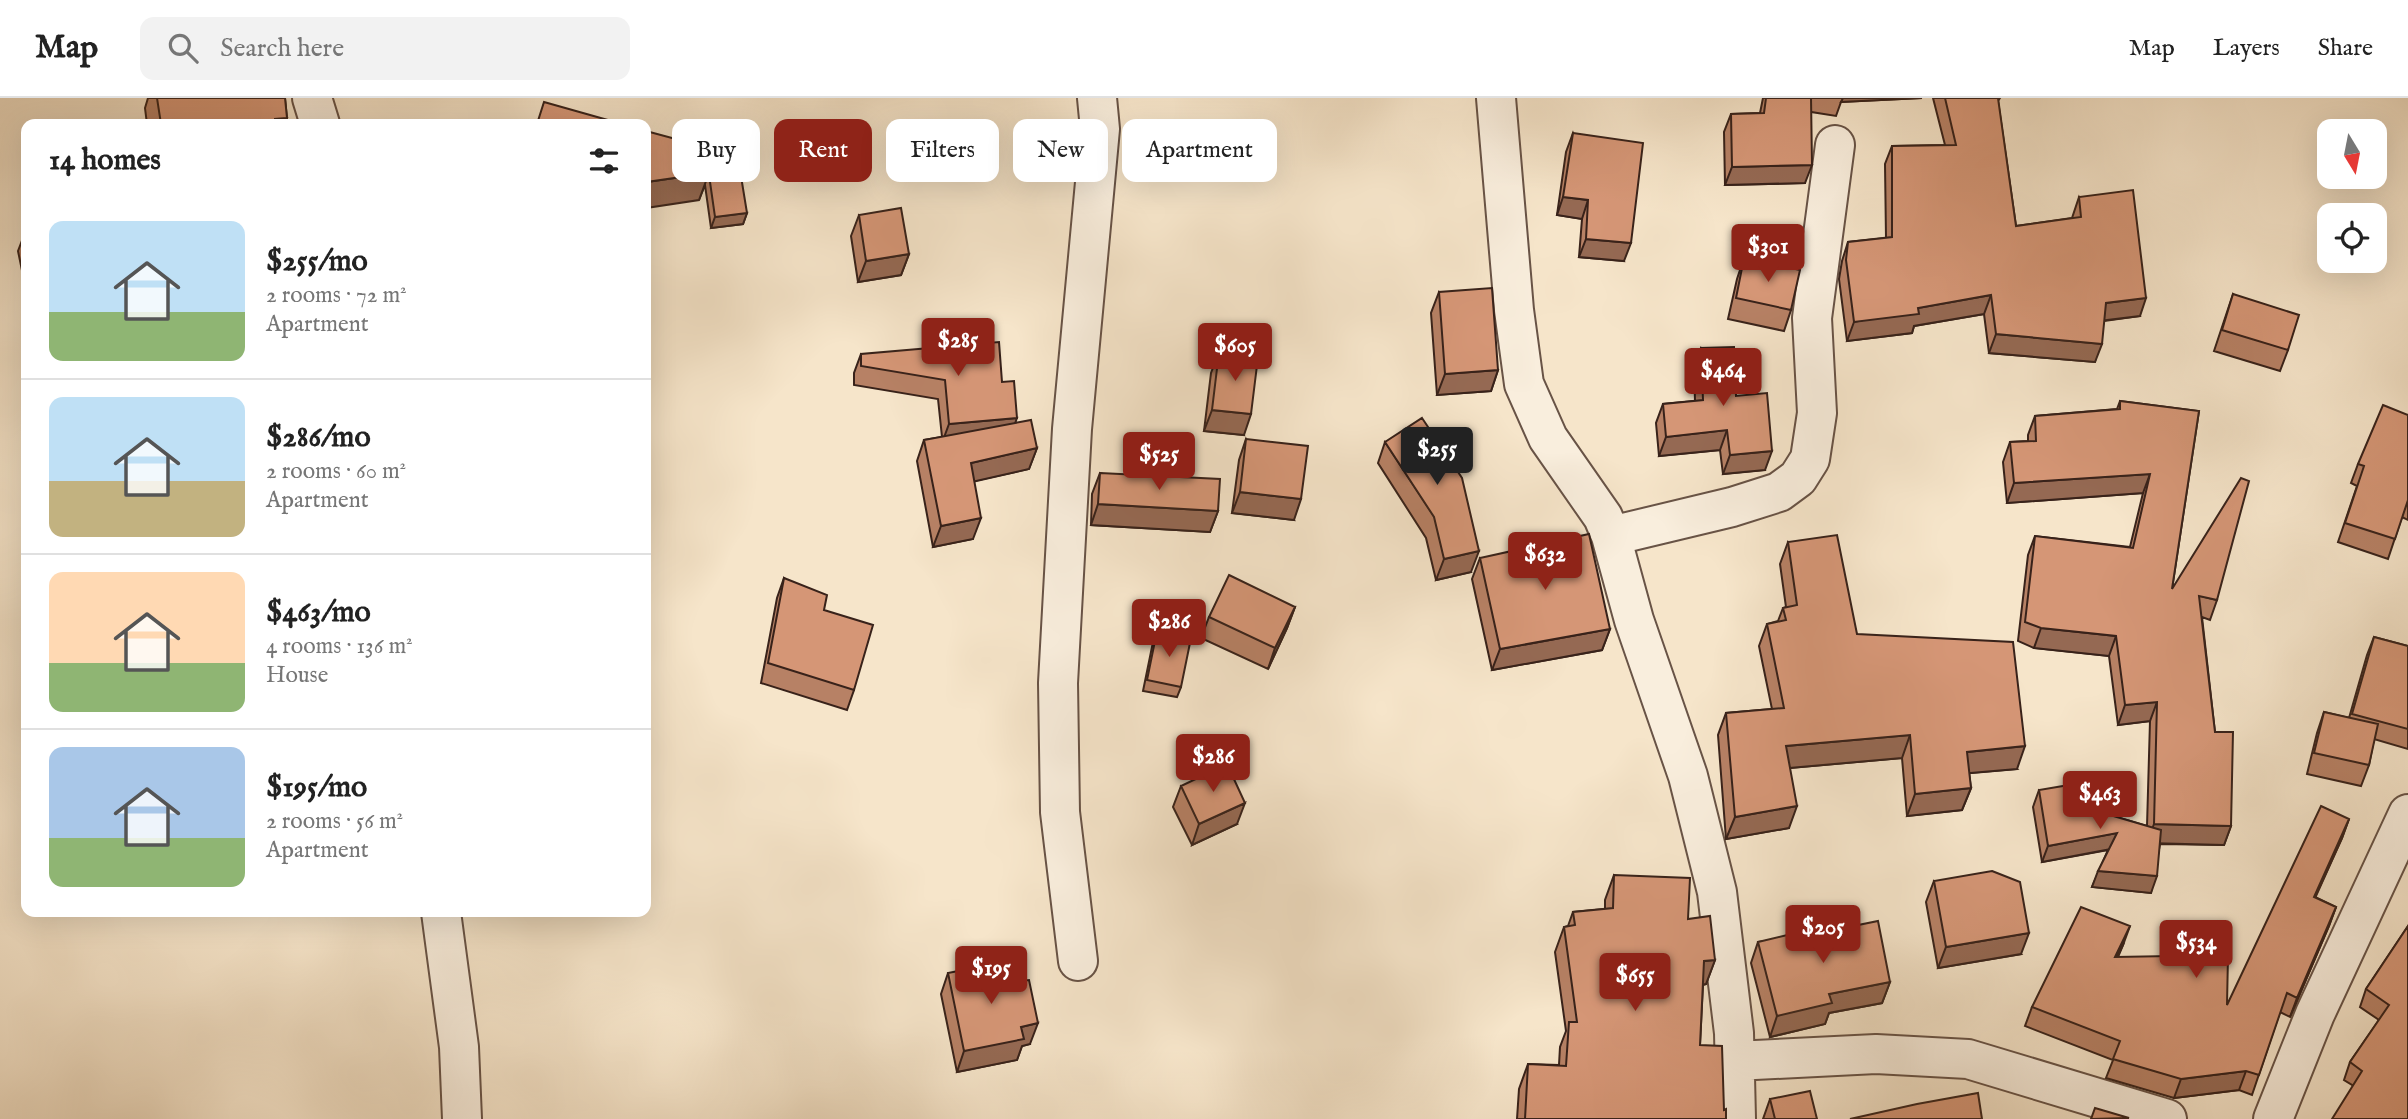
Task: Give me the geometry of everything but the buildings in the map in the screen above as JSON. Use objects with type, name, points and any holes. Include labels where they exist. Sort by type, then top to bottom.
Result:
[{"type":"street","points":[[312,98],[318,119]]},
{"type":"street","points":[[1078,961],[1060,812],[1058,683],[1073,429],[1100,129],[1097,98]]},
{"type":"street","points":[[1496,98],[1514,310],[1524,384],[1548,438],[1603,517],[1611,536],[1634,620],[1688,776],[1717,892],[1734,1033],[1736,1119]]},
{"type":"street","points":[[1611,536],[1732,507],[1779,492],[1798,478],[1811,459],[1817,413],[1812,318],[1835,145]]},
{"type":"street","points":[[2273,1119],[2315,1014],[2408,814]]},
{"type":"street","points":[[442,917],[459,1047],[463,1119]]},
{"type":"street","points":[[1735,1061],[1876,1054],[1968,1059],[2167,1119]]}]
